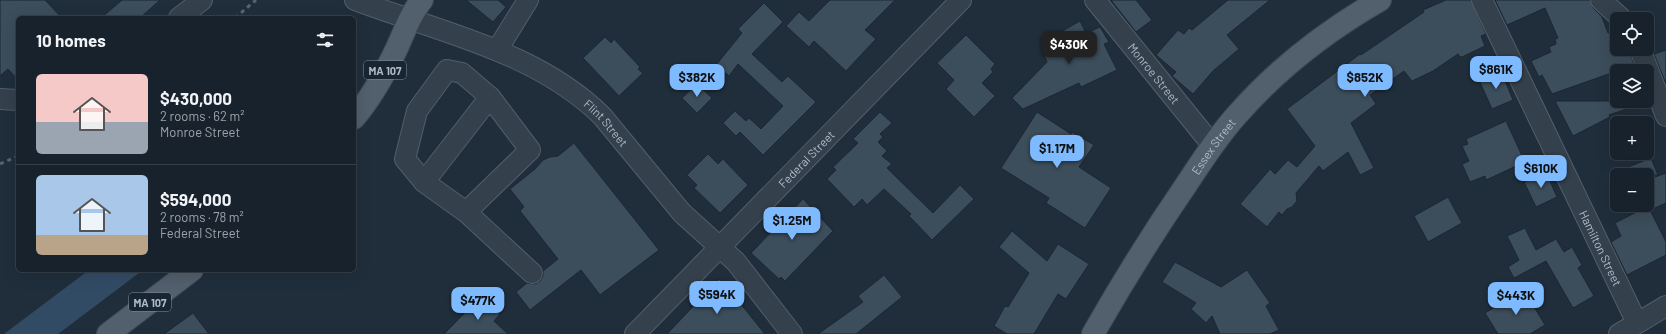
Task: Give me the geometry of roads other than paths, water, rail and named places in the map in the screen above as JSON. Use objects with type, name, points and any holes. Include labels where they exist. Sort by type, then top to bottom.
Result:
[{"type":"main road","name":"MA 107","points":[[356,115],[378,83],[396,51],[410,19],[422,0]]},
{"type":"main road","name":"Essex Street","points":[[1093,334],[1116,293],[1158,226],[1213,146],[1236,116],[1269,83],[1299,57],[1344,23],[1380,0]]},
{"type":"main road","name":"MA 107","points":[[108,334],[189,272]]},
{"type":"street","points":[[182,16],[202,0]]},
{"type":"street","name":"Flint Street","points":[[355,0],[497,50],[556,79],[588,102],[602,116],[677,207],[736,262],[792,334]]},
{"type":"street","points":[[497,50],[528,0]]},
{"type":"street","name":"Monroe Street","points":[[1095,0],[1213,146]]},
{"type":"street","name":"Hamilton Street","points":[[1482,0],[1637,323]]},
{"type":"street","points":[[1601,0],[1614,12]]},
{"type":"street","name":"Federal Street","points":[[635,334],[721,247],[957,1]]},
{"type":"street","points":[[1643,56],[1666,116]]},
{"type":"street","points":[[466,212],[530,150],[490,97],[462,73],[446,70],[417,111],[405,158],[424,182],[466,212],[532,273]]},
{"type":"street","points":[[424,182],[490,97]]},
{"type":"street","points":[[0,99],[16,100]]},
{"type":"street","points":[[1619,334],[1666,306]]},
{"type":"water","points":[[86,272],[140,272],[58,334],[4,334]]},
{"type":"railway","points":[[237,16],[256,0]]},
{"type":"railway","points":[[0,164],[16,157]]}]
